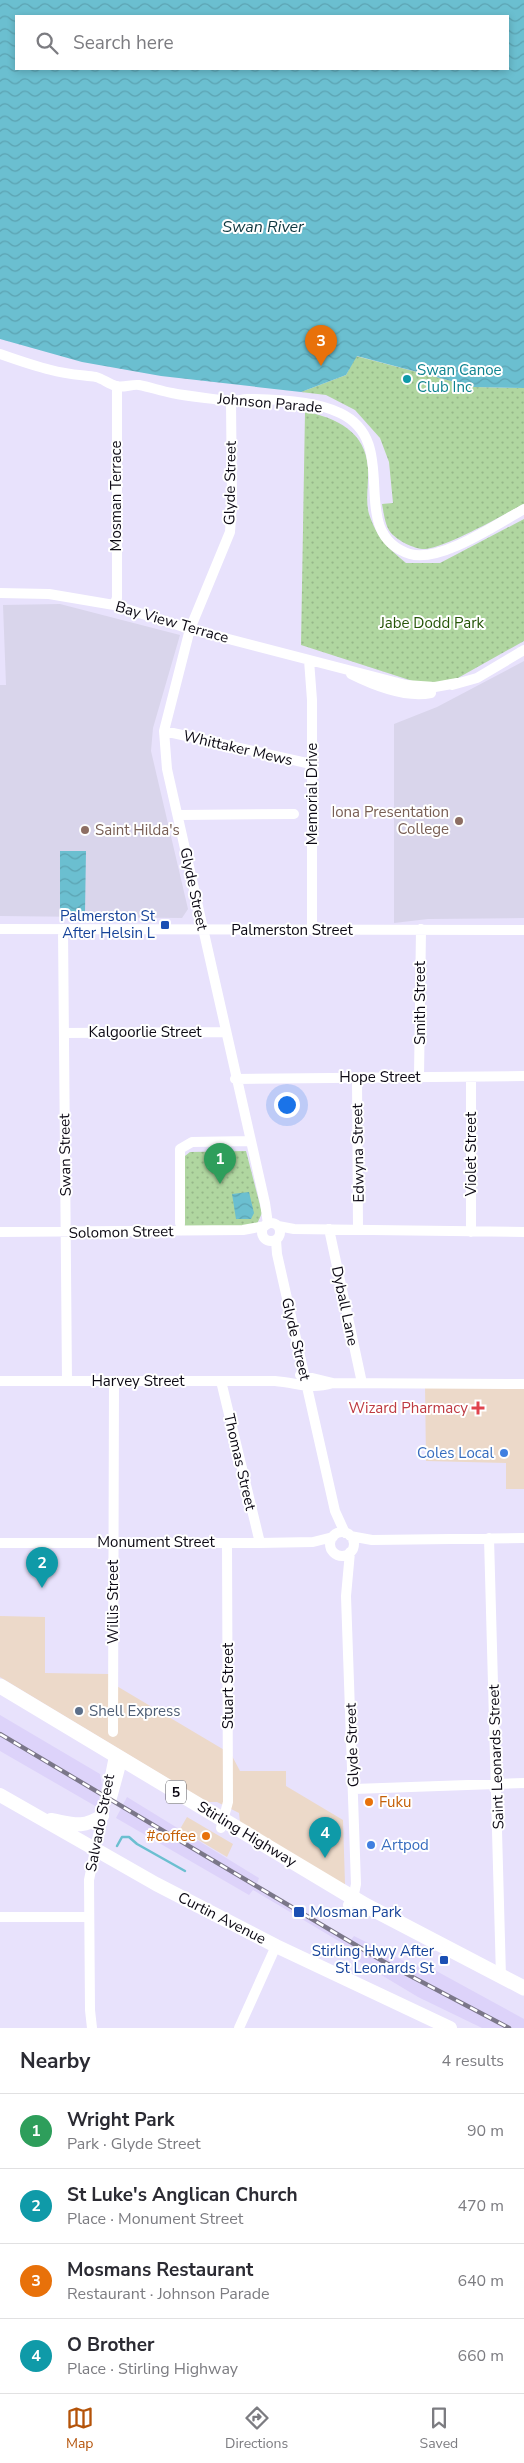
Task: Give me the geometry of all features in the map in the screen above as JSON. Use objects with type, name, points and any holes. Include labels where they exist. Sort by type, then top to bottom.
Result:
[{"type":"highway","name":"Stirling Highway","points":[[0,1686],[117,1762]]},
{"type":"highway","name":"Stirling Highway","points":[[0,1696],[223,1824],[350,1901],[524,1996]]},
{"type":"highway","name":"Stirling Highway","points":[[350,1901],[524,1988]]},
{"type":"main road","name":"Curtin Avenue","points":[[0,1795],[97,1851],[276,1946],[450,2028]]},
{"type":"main road","points":[[40,1818],[80,1826],[87,1825],[102,1816]]},
{"type":"street","name":"Johnson Parade","points":[[0,354],[51,370],[106,380],[117,386],[140,385],[174,394],[231,402],[247,399],[322,406],[357,423],[371,450],[374,463],[375,510],[378,525],[385,537],[396,547],[408,553],[425,556],[441,553],[524,509]]},
{"type":"street","name":"Mosman Terrace","points":[[114,605],[117,598],[117,386]]},
{"type":"street","name":"Glyde Street","points":[[231,402],[232,502],[230,532],[190,629],[164,731],[167,769],[179,816],[235,1079],[272,1231],[335,1511],[344,1542],[356,1884],[350,1901]]},
{"type":"street","name":"Bay View Terrace","points":[[0,593],[49,594],[114,605],[190,629],[406,685],[429,687],[477,678],[524,650]]},
{"type":"street","name":"Memorial Drive","points":[[309,660],[312,700],[312,929]]},
{"type":"street","name":"Whittaker Mews","points":[[164,731],[311,764]]},
{"type":"street","points":[[179,816],[294,814]]},
{"type":"street","name":"Palmerston Street","points":[[0,929],[524,930]]},
{"type":"street","name":"Swan Street","points":[[63,929],[67,1382]]},
{"type":"street","name":"Smith Street","points":[[419,1077],[421,929]]},
{"type":"street","name":"Kalgoorlie Street","points":[[64,1033],[225,1032]]},
{"type":"street","name":"Hope Street","points":[[235,1079],[524,1076]]},
{"type":"street","name":"Violet Street","points":[[471,1077],[471,1232]]},
{"type":"street","name":"Edwyna Street","points":[[357,1078],[358,1228]]},
{"type":"street","points":[[180,1223],[180,1149],[192,1142],[250,1141]]},
{"type":"street","name":"Solomon Street","points":[[0,1232],[272,1231],[358,1228],[524,1232]]},
{"type":"street","name":"Dyball Lane","points":[[329,1229],[362,1383]]},
{"type":"street","name":"Harvey Street","points":[[0,1381],[305,1381],[320,1386],[334,1382],[524,1384]]},
{"type":"street","name":"Willis Street","points":[[114,1381],[112,1542],[114,1732]]},
{"type":"street","name":"Thomas Street","points":[[221,1381],[260,1543]]},
{"type":"street","name":"Monument Street","points":[[489,1538],[500,1534],[524,1533]]},
{"type":"street","name":"Saint Leonards Street","points":[[489,1538],[501,1977]]},
{"type":"street","name":"Monument Street","points":[[0,1543],[260,1543],[524,1538]]},
{"type":"street","name":"Monument Street","points":[[313,1542],[331,1548],[344,1542]]},
{"type":"street","name":"Stuart Street","points":[[223,1824],[228,1802],[227,1543]]},
{"type":"street","name":"Salvado Street","points":[[97,1851],[102,1816],[117,1762]]},
{"type":"street","name":"Salvado Street","points":[[92,2028],[90,2010],[89,1880],[117,1762]]},
{"type":"street","points":[[354,1789],[524,1784]]},
{"type":"street","points":[[0,1917],[89,1917]]},
{"type":"street","points":[[239,2028],[276,1946]]},
{"type":"street","name":"Salvado Street","points":[[86,2028],[90,2010]]},
{"type":"shaded area","name":"Saint Hilda's","points":[[60,604],[180,635],[153,728],[151,751],[188,909],[182,918],[0,916],[0,685],[6,685],[3,605]]},
{"type":"shaded area","name":"Iona Presentation College","points":[[524,661],[524,918],[428,919],[394,923],[394,724],[437,707]]},
{"type":"shaded area","points":[[425,1385],[524,1385],[524,1489],[506,1489],[506,1463],[426,1461]]},
{"type":"shaded area","points":[[0,1616],[45,1617],[45,1673],[109,1674],[110,1682],[231,1754],[240,1771],[286,1771],[286,1786],[343,1820],[345,1884],[339,1885],[240,1823],[239,1813],[217,1802],[207,1802],[0,1677]]},
{"type":"shaded area","points":[[0,1715],[100,1774],[102,1785],[97,1807],[0,1751]]},
{"type":"shaded area","points":[[127,1797],[259,1878],[257,1884],[351,1940],[354,1936],[412,1965],[429,1967],[524,2019],[524,2028],[482,2028],[418,1997],[343,1952],[347,1946],[253,1890],[249,1895],[116,1818]]},
{"type":"shaded area","points":[[187,1817],[233,1844],[227,1857],[180,1829]]},
{"type":"green space","points":[[356,356],[474,387],[524,388],[524,504],[475,530],[436,547],[417,548],[394,536],[387,527],[382,504],[393,503],[389,462],[380,438],[355,410],[326,395],[301,392],[346,375]]},
{"type":"green space","name":"Jabe Dodd Park","points":[[305,412],[317,414],[338,422],[347,428],[362,445],[368,468],[367,503],[369,514],[375,530],[383,542],[406,563],[440,563],[524,519],[524,641],[449,683],[428,686],[301,645]]},
{"type":"green space","points":[[246,1151],[262,1213],[257,1224],[249,1226],[185,1227],[185,1156],[190,1152]]},
{"type":"water","name":"Swan River","points":[[0,0],[524,0],[524,388],[474,387],[357,356],[346,375],[301,392],[161,376],[82,362],[0,339]]},
{"type":"water","points":[[60,851],[86,851],[85,913],[60,913]]},
{"type":"water","points":[[249,1192],[254,1213],[251,1219],[236,1219],[232,1194]]},
{"type":"waterway","points":[[117,1846],[122,1837],[129,1837],[137,1844],[185,1871]]},
{"type":"railway","points":[[0,1734],[386,1963],[509,2028]]},
{"type":"place","name":"Mosmans Restaurant","points":[[321,366]]},
{"type":"place","name":"Swan Canoe Club Inc","points":[[407,379]]},
{"type":"place","name":"Iona Presentation College","points":[[459,821]]},
{"type":"place","name":"Saint Hilda's","points":[[85,830]]},
{"type":"place","name":"Palmerston St After Helsin L","points":[[165,925]]},
{"type":"place","name":"Wright Park","points":[[220,1184]]},
{"type":"place","name":"Wizard Pharmacy","points":[[478,1408]]},
{"type":"place","name":"Coles Local","points":[[504,1453]]},
{"type":"place","name":"St Luke's Anglican Church","points":[[42,1588]]},
{"type":"place","name":"Shell Express","points":[[79,1711]]},
{"type":"place","name":"Fuku","points":[[369,1802]]},
{"type":"place","name":"#coffee","points":[[206,1836]]},
{"type":"place","name":"Artpod","points":[[371,1845]]},
{"type":"place","name":"O Brother","points":[[325,1858]]},
{"type":"place","name":"Mosman Park","points":[[299,1912]]},
{"type":"place","name":"Stirling Hwy After St Leonards St","points":[[444,1960]]}]
